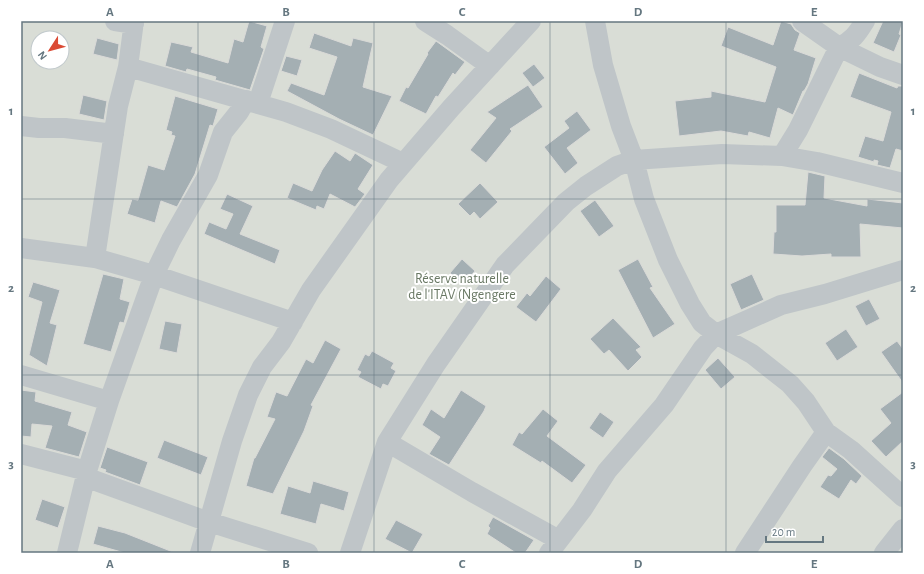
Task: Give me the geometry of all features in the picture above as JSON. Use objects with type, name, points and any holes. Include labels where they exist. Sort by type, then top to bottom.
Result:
[{"type":"street","points":[[67,553],[86,474],[109,401],[154,275],[170,240],[208,175],[223,132],[239,112],[252,101],[284,21]]},
{"type":"street","points":[[425,21],[490,66]]},
{"type":"street","points":[[200,553],[232,441],[248,395],[262,367],[281,342],[311,290],[389,180],[531,21]]},
{"type":"street","points":[[595,21],[603,65],[621,126],[634,160],[644,199],[668,260],[690,304],[702,323],[716,334],[752,354],[790,384],[806,402],[826,432],[851,450],[903,497]]},
{"type":"street","points":[[802,21],[838,47],[880,67],[903,75]]},
{"type":"street","points":[[782,156],[798,130],[838,47],[849,43],[865,21]]},
{"type":"street","points":[[94,258],[118,106],[128,67],[128,22]]},
{"type":"street","points":[[128,67],[252,101],[286,112],[331,130],[403,163]]},
{"type":"street","points":[[21,126],[65,128],[114,134]]},
{"type":"street","points":[[350,553],[387,442],[436,364],[505,265],[566,202],[586,186],[617,166],[634,160],[722,154],[782,156],[817,162],[903,183]]},
{"type":"street","points":[[21,248],[94,258],[154,275],[293,322]]},
{"type":"street","points":[[387,442],[554,547],[582,510],[607,470],[664,405],[703,348],[716,334],[781,305],[825,294],[903,270]]},
{"type":"street","points":[[21,375],[109,401]]},
{"type":"street","points":[[749,551],[802,466],[826,432]]},
{"type":"street","points":[[21,454],[86,474],[209,522],[308,553]]},
{"type":"street","points":[[884,553],[903,529]]},
{"type":"green space","name":"Réserve naturelle de l'ITAV (Ngengere","points":[[21,21],[903,21],[903,553],[21,553]]},
{"type":"building","points":[[249,21],[267,26],[261,47],[264,49],[250,90],[215,80],[216,77],[187,69],[186,72],[165,66],[171,42],[193,47],[191,52],[228,63],[234,39],[243,42]]},
{"type":"building","points":[[781,21],[791,24],[795,30],[800,33],[794,50],[816,58],[808,84],[803,91],[793,115],[778,108],[770,138],[749,132],[748,136],[721,131],[679,136],[675,101],[711,97],[711,91],[765,102],[776,67],[721,46],[728,27],[773,45]]},
{"type":"building","points":[[883,21],[903,21],[899,34],[901,35],[894,52],[873,43]]},
{"type":"building","points":[[314,33],[351,46],[353,38],[373,43],[363,87],[392,96],[373,135],[339,119],[287,91],[291,83],[324,95],[337,57],[309,48]]},
{"type":"building","points":[[97,38],[119,44],[117,60],[93,54]]},
{"type":"building","points":[[436,41],[465,62],[455,75],[453,73],[438,97],[436,96],[426,114],[399,101],[406,87],[408,88],[428,54],[427,53]]},
{"type":"building","points":[[286,56],[302,60],[297,76],[281,71]]},
{"type":"building","points":[[534,64],[545,78],[533,87],[522,73]]},
{"type":"building","points":[[859,73],[897,88],[898,86],[903,86],[903,151],[896,149],[890,168],[877,165],[878,161],[874,160],[874,162],[858,157],[865,136],[883,141],[891,112],[850,97]]},
{"type":"building","points":[[528,85],[543,107],[510,129],[512,131],[486,163],[470,150],[496,118],[487,112]]},
{"type":"building","points":[[83,95],[107,101],[104,120],[79,114]]},
{"type":"building","points":[[175,96],[218,109],[213,126],[210,125],[195,174],[177,207],[161,201],[155,223],[127,214],[132,199],[138,200],[148,165],[164,170],[175,136],[171,135],[172,132],[166,130]]},
{"type":"building","points":[[577,111],[591,130],[567,148],[578,163],[565,174],[544,147],[569,128],[564,121]]},
{"type":"building","points":[[335,151],[350,161],[355,153],[373,165],[358,189],[365,194],[355,207],[330,194],[324,209],[317,206],[316,210],[287,198],[293,183],[312,191],[322,170]]},
{"type":"building","points":[[808,172],[825,176],[824,198],[867,206],[867,199],[903,203],[903,228],[860,224],[861,257],[831,257],[831,254],[802,256],[773,254],[774,232],[776,232],[776,205],[805,205]]},
{"type":"building","points":[[480,183],[498,202],[480,219],[474,212],[470,216],[458,204]]},
{"type":"building","points":[[227,194],[253,206],[240,234],[280,250],[275,264],[204,234],[209,222],[226,229],[233,214],[220,209]]},
{"type":"building","points":[[595,200],[614,226],[599,237],[580,211]]},
{"type":"building","points":[[462,259],[475,271],[463,285],[450,273]]},
{"type":"building","points":[[638,259],[653,287],[650,288],[675,324],[653,338],[618,270]]},
{"type":"building","points":[[103,274],[124,279],[120,299],[130,302],[124,323],[120,322],[111,352],[83,344]]},
{"type":"building","points":[[752,274],[764,300],[741,310],[730,284]]},
{"type":"building","points":[[546,276],[561,289],[536,322],[516,307],[527,293],[530,296]]},
{"type":"building","points":[[33,282],[60,290],[50,323],[57,325],[47,366],[29,355],[42,302],[28,297]]},
{"type":"building","points":[[869,299],[880,319],[866,326],[855,306]]},
{"type":"building","points":[[613,318],[641,347],[636,350],[642,357],[628,371],[609,350],[604,354],[590,339]]},
{"type":"building","points":[[165,321],[182,324],[177,353],[159,349]]},
{"type":"building","points":[[846,329],[858,347],[837,361],[825,343]]},
{"type":"building","points":[[325,340],[341,349],[311,405],[313,406],[304,431],[273,494],[246,486],[254,458],[275,419],[267,417],[276,392],[287,396],[306,359],[313,363]]},
{"type":"building","points":[[897,341],[903,349],[903,383],[881,352]]},
{"type":"building","points":[[372,351],[394,363],[391,368],[396,371],[388,386],[383,384],[381,389],[358,377],[361,372],[357,370],[365,354],[369,356]]},
{"type":"building","points":[[718,358],[735,377],[721,389],[705,370]]},
{"type":"building","points":[[21,390],[36,392],[35,401],[72,412],[68,425],[87,432],[79,457],[45,448],[52,426],[32,424],[31,437],[21,436]]},
{"type":"building","points":[[461,390],[486,406],[449,465],[429,454],[440,437],[422,425],[431,409],[444,418]]},
{"type":"building","points":[[903,392],[903,441],[886,457],[871,441],[891,423],[880,409]]},
{"type":"building","points":[[543,409],[558,421],[547,436],[586,465],[572,483],[542,461],[541,463],[512,445],[519,432],[522,434]]},
{"type":"building","points":[[600,412],[614,422],[603,438],[589,428]]},
{"type":"building","points":[[164,440],[208,457],[201,475],[157,458]]},
{"type":"building","points":[[107,447],[148,462],[140,485],[105,472],[106,470],[100,468]]},
{"type":"building","points":[[829,448],[844,459],[862,476],[856,484],[851,480],[839,499],[820,487],[828,475],[831,476],[837,469],[822,457]]},
{"type":"building","points":[[313,481],[349,492],[344,511],[321,504],[316,524],[280,514],[288,486],[310,493]]},
{"type":"building","points":[[42,499],[65,507],[58,528],[35,520]]},
{"type":"building","points":[[493,517],[534,540],[525,553],[516,553],[487,534],[490,528],[488,526]]},
{"type":"building","points":[[396,520],[423,534],[412,553],[385,539]]},
{"type":"building","points":[[98,526],[125,533],[173,553],[125,553],[93,544]]}]
